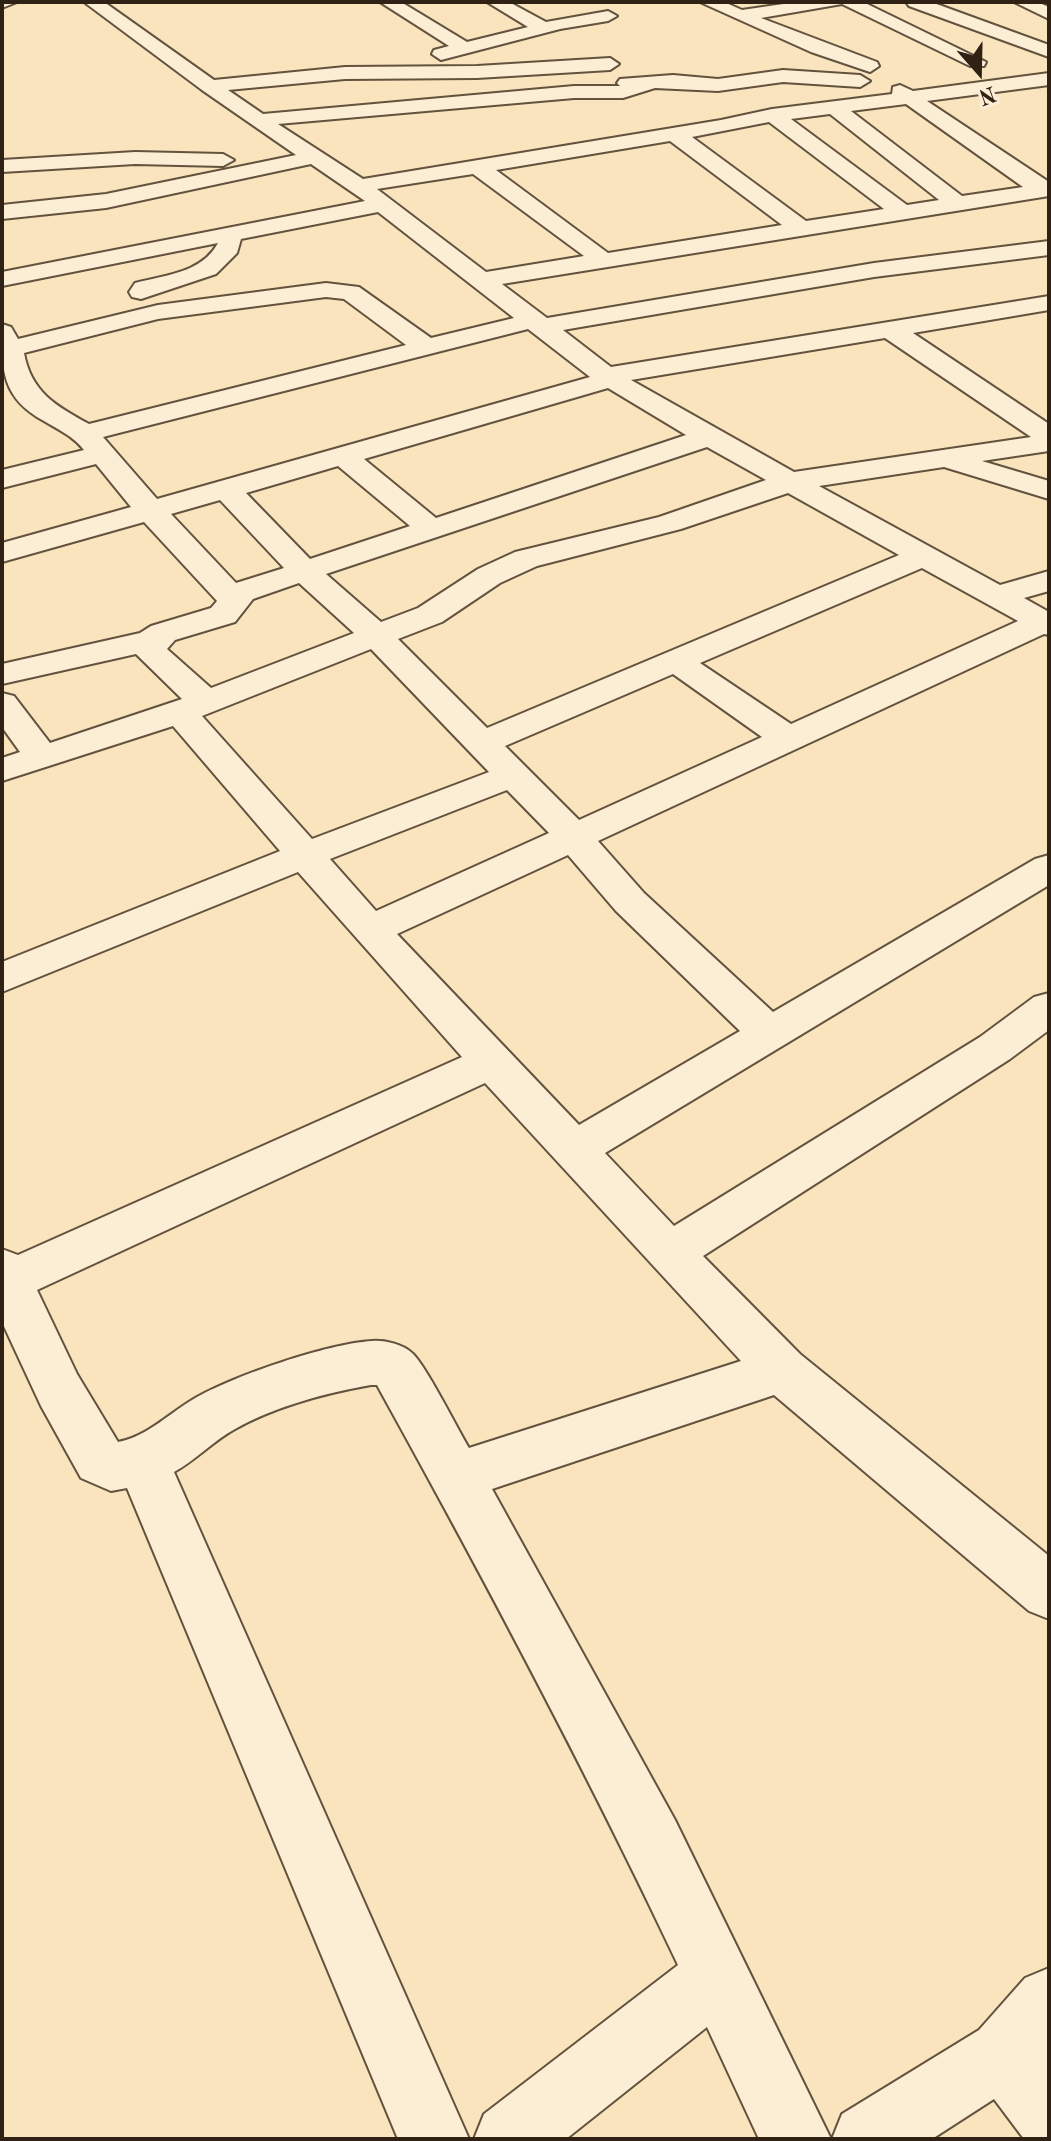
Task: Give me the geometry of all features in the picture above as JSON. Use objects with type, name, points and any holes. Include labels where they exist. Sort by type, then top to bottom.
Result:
[{"type":"street","points":[[2,3],[8,2]]},
{"type":"street","points":[[93,2],[259,121],[359,186],[609,378],[1046,624]]},
{"type":"street","points":[[389,2],[464,48]]},
{"type":"street","points":[[496,2],[544,28]]},
{"type":"street","points":[[709,2],[746,9],[834,2]]},
{"type":"street","points":[[849,2],[920,46],[998,59],[1049,72]]},
{"type":"street","points":[[915,2],[1049,51]]},
{"type":"street","points":[[1023,2],[1049,14]]},
{"type":"street","points":[[788,8],[816,22]]},
{"type":"street","points":[[381,72],[607,9],[612,81],[592,148]]},
{"type":"street","points":[[746,9],[876,77],[1046,190]]},
{"type":"street","points":[[920,46],[988,28]]},
{"type":"street","points":[[857,43],[871,50],[887,66],[876,77],[827,86],[767,105],[774,115],[904,213]]},
{"type":"street","points":[[990,87],[943,66],[1049,51]]},
{"type":"street","points":[[209,86],[309,75],[463,73],[578,67],[612,81]]},
{"type":"street","points":[[259,121],[320,113],[497,100],[612,81],[718,85],[783,76],[876,77]]},
{"type":"street","points":[[359,186],[724,126],[774,115],[1049,79]]},
{"type":"street","points":[[664,81],[724,126]]},
{"type":"street","points":[[497,100],[543,116]]},
{"type":"street","points":[[833,107],[958,204]]},
{"type":"street","points":[[568,132],[592,148]]},
{"type":"street","points":[[674,134],[811,228],[847,248],[874,270]]},
{"type":"street","points":[[2,212],[106,201],[315,157]]},
{"type":"street","points":[[2,166],[176,158],[277,165]]},
{"type":"street","points":[[478,167],[602,259]]},
{"type":"street","points":[[481,280],[1046,190]]},
{"type":"street","points":[[996,198],[1036,223]]},
{"type":"street","points":[[2,279],[383,204]]},
{"type":"street","points":[[158,312],[141,290],[208,269],[229,248],[230,233]]},
{"type":"street","points":[[2,479],[94,444],[426,347],[535,324],[874,270],[1049,248]]},
{"type":"street","points":[[232,598],[94,444],[40,408],[20,386],[5,344],[158,312],[339,290],[350,292],[426,347]]},
{"type":"street","points":[[2,553],[609,378],[888,328],[1049,303]]},
{"type":"street","points":[[888,328],[1049,440]]},
{"type":"street","points":[[2,674],[151,641],[163,633],[223,615],[229,610],[232,598],[242,592],[709,437]]},
{"type":"street","points":[[2,770],[193,707],[430,615],[489,576],[526,559],[670,523],[793,481],[1049,440]]},
{"type":"street","points":[[343,456],[433,530]]},
{"type":"street","points":[[919,463],[963,464],[1049,490]]},
{"type":"street","points":[[227,490],[305,572],[377,636],[514,775],[573,836],[630,902],[769,1034]]},
{"type":"street","points":[[482,743],[925,555]]},
{"type":"street","points":[[997,596],[1049,581]]},
{"type":"street","points":[[370,930],[788,738],[1046,624]]},
{"type":"street","points":[[151,641],[150,651],[302,856],[669,1253],[782,1370],[1049,1592]]},
{"type":"street","points":[[677,662],[788,738]]},
{"type":"street","points":[[2,703],[42,757]]},
{"type":"street","points":[[2,978],[302,856],[514,775]]},
{"type":"street","points":[[574,1150],[1049,868]]},
{"type":"street","points":[[669,1253],[995,1048],[1049,1008]]},
{"type":"street","points":[[491,1062],[4,1278],[59,1390],[100,1461],[111,1467],[160,1455],[218,1412],[298,1383],[362,1364],[383,1363],[395,1369],[653,1842],[796,2139]]},
{"type":"street","points":[[456,1476],[782,1370]]},
{"type":"street","points":[[142,1461],[434,2139]]},
{"type":"street","points":[[509,2139],[718,1976]]},
{"type":"street","points":[[867,2139],[1003,2054],[1049,2002]]},
{"type":"street","points":[[1003,2054],[1049,2114]]}]
